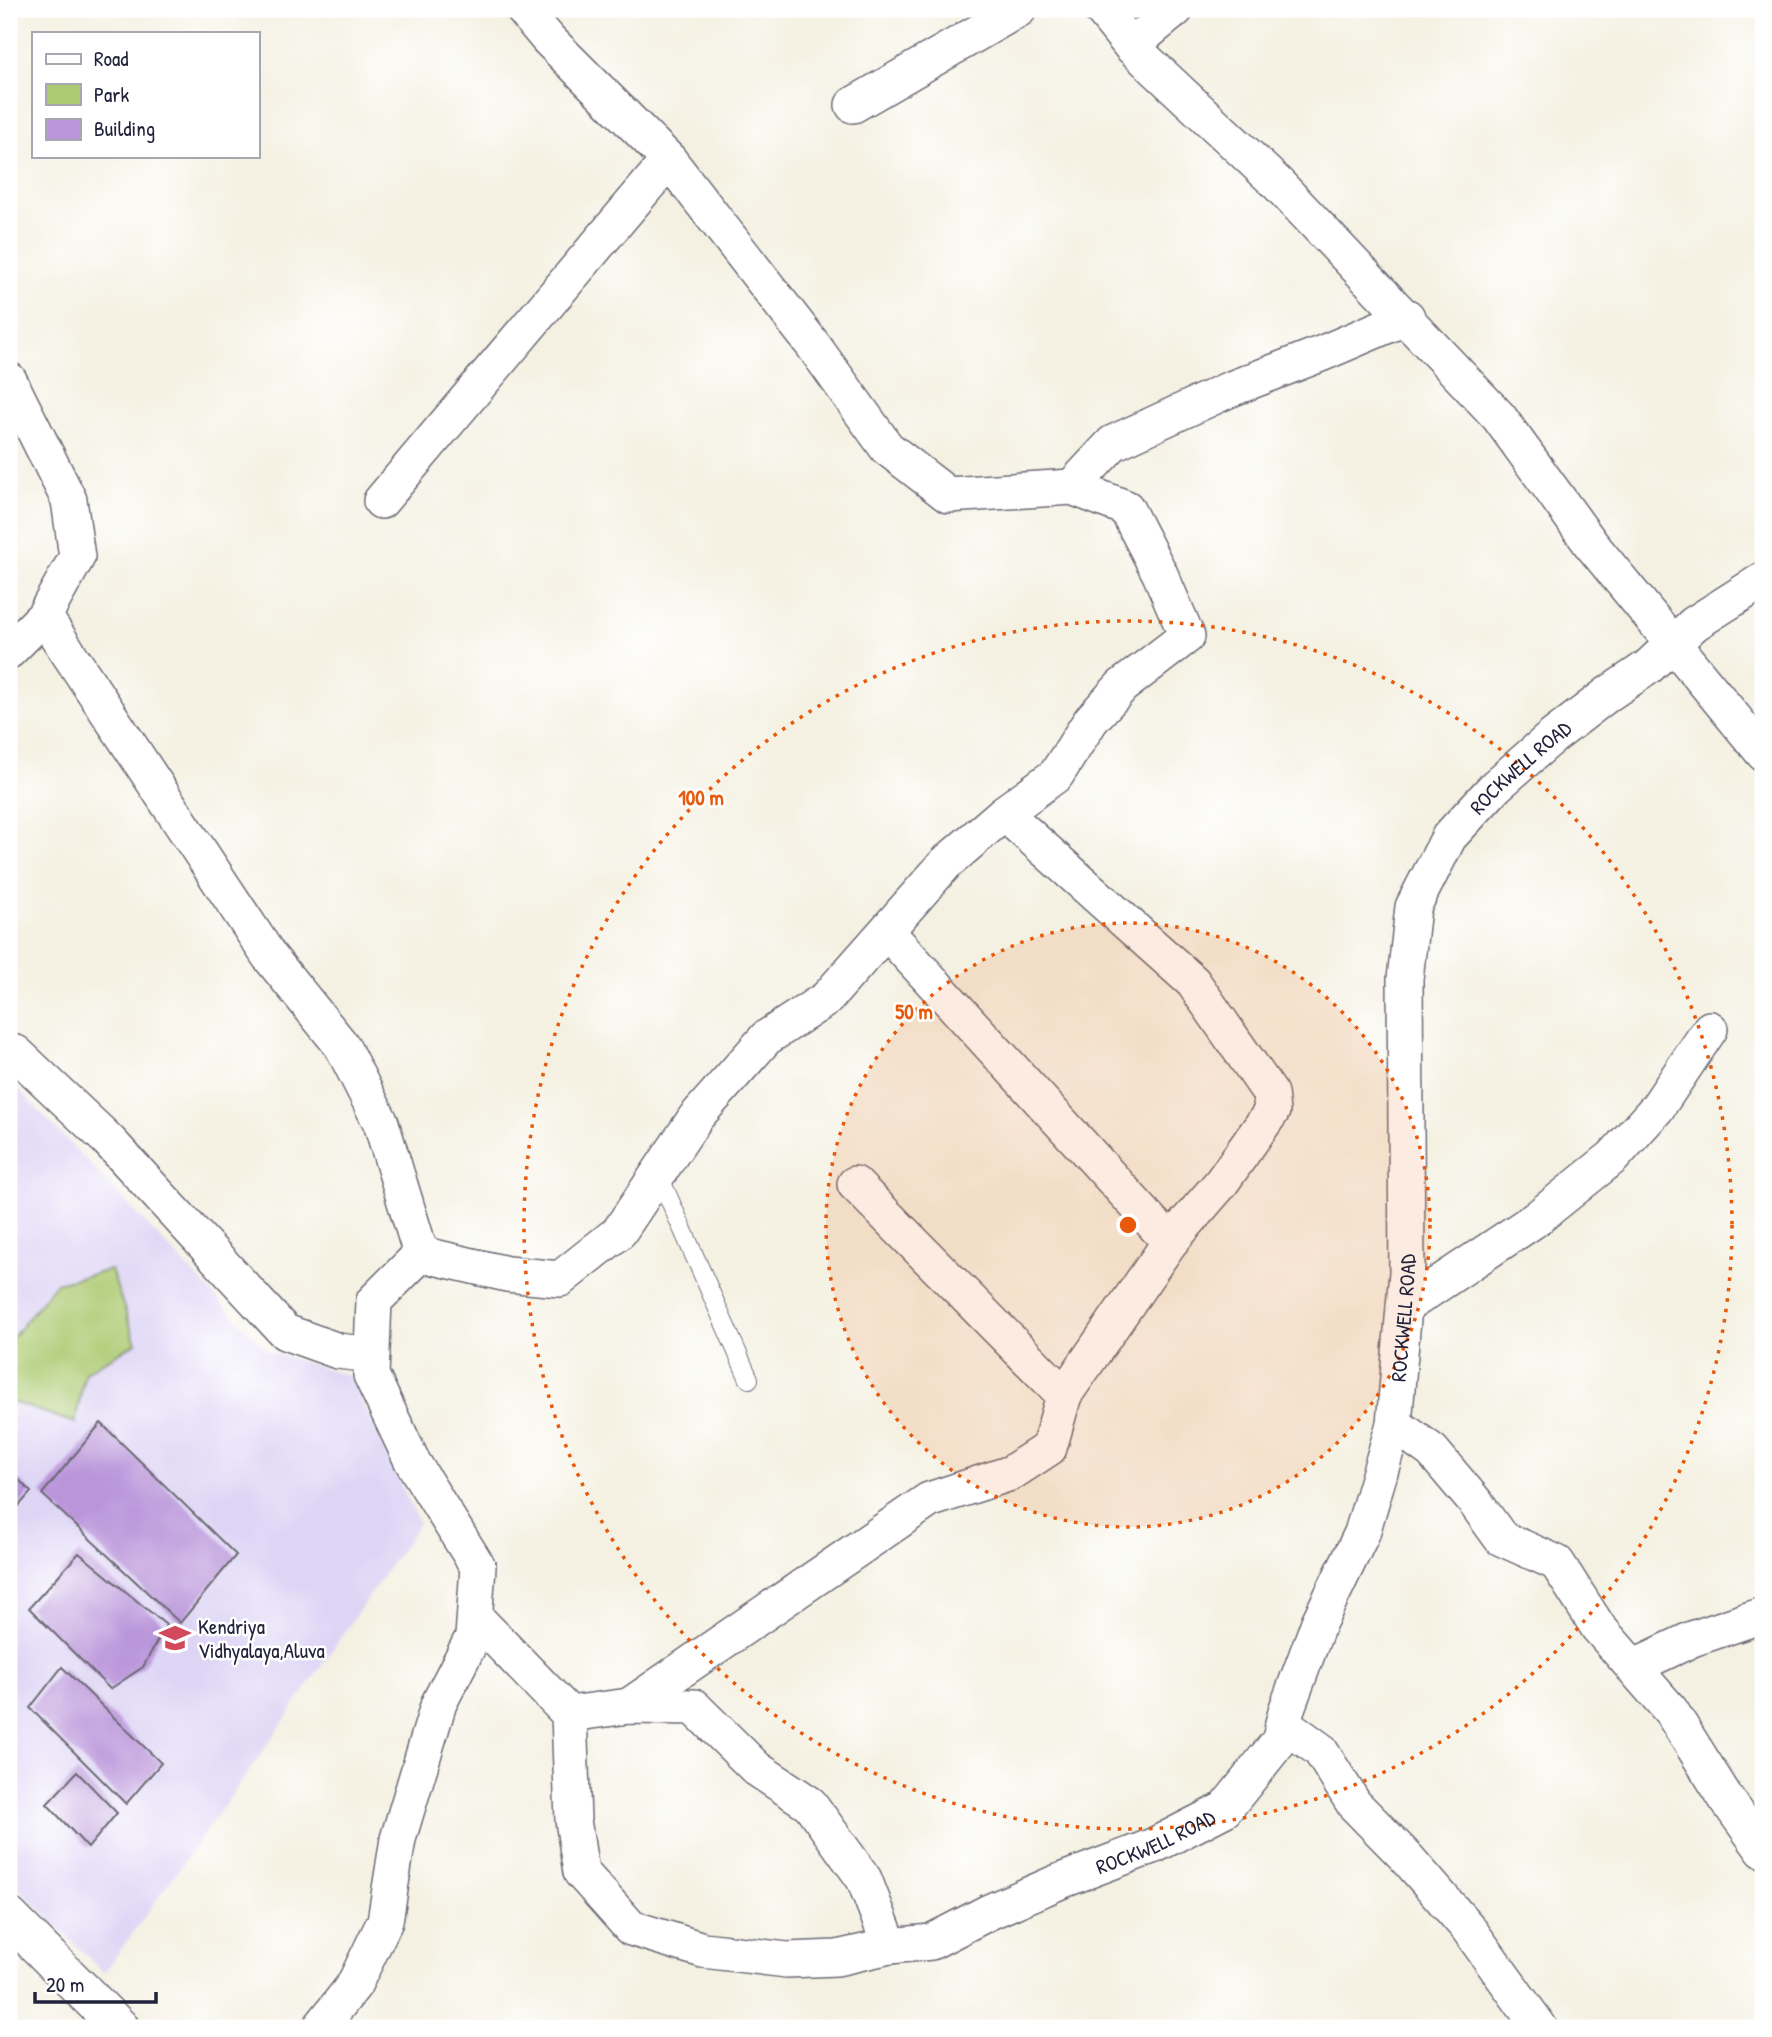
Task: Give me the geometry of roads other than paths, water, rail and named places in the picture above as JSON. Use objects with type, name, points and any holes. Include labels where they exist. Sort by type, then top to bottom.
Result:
[{"type":"street","points":[[421,1254],[507,1274],[560,1279],[620,1232],[696,1117],[766,1038],[825,999],[946,863],[1004,813],[1056,775],[1091,720],[1122,686],[1187,636],[1160,574],[1126,508],[1072,487],[948,495],[887,448],[813,345],[669,160],[548,39],[523,9]]},
{"type":"street","points":[[853,105],[1019,9]]},
{"type":"street","points":[[1101,9],[1131,46],[1278,184],[1499,417],[1591,544],[1675,642],[1763,753]]},
{"type":"street","points":[[1131,46],[1176,9]]},
{"type":"street","points":[[381,501],[669,160]]},
{"type":"street","points":[[1072,487],[1113,443],[1228,390],[1407,317]]},
{"type":"street","points":[[9,380],[69,500],[77,557],[44,616],[9,652]]},
{"type":"street","name":"ROCKWELL ROAD","points":[[569,1714],[573,1819],[581,1872],[631,1928],[704,1950],[787,1960],[837,1958],[890,1946],[931,1942],[989,1912],[1058,1882],[1153,1846],[1225,1809],[1280,1740],[1283,1723],[1319,1622],[1362,1533],[1394,1424],[1407,1272],[1405,979],[1413,907],[1449,837],[1496,786],[1551,738],[1648,667],[1694,624],[1763,580]]},
{"type":"street","points":[[44,616],[269,956],[342,1046],[381,1122],[421,1254]]},
{"type":"street","points":[[629,1706],[929,1500],[1011,1473],[1049,1448],[1064,1395],[1170,1242],[1221,1183],[1272,1111],[1270,1093],[1193,982],[1004,813]]},
{"type":"street","points":[[887,932],[1170,1242]]},
{"type":"street","points":[[1404,1307],[1536,1219],[1613,1157],[1657,1108],[1710,1029]]},
{"type":"street","points":[[9,1052],[16,1053],[108,1140],[285,1332],[338,1351],[372,1355]]},
{"type":"street","points":[[855,1184],[1064,1395]]},
{"type":"street","points":[[320,2028],[354,1985],[385,1921],[398,1839],[439,1703],[474,1637],[478,1567],[412,1461],[371,1375],[374,1301],[421,1254]]},
{"type":"street","points":[[1394,1424],[1432,1451],[1501,1538],[1557,1563],[1598,1626],[1671,1711],[1725,1797],[1763,1850]]},
{"type":"street","points":[[1633,1667],[1692,1639],[1763,1615]]},
{"type":"street","points":[[475,1617],[569,1714],[629,1706],[694,1707],[757,1769],[810,1804],[864,1879],[890,1946]]},
{"type":"street","points":[[1283,1723],[1320,1750],[1354,1804],[1407,1858],[1468,1928],[1540,2028]]},
{"type":"street","points":[[9,1917],[120,2028]]},
{"type":"lane","points":[[659,1176],[749,1378]]},
{"type":"railway","points":[[9,2020],[17,2028]]},
{"type":"place","name":"Kendriya Vidhyalaya,Aluva","points":[[175,1638]]}]
